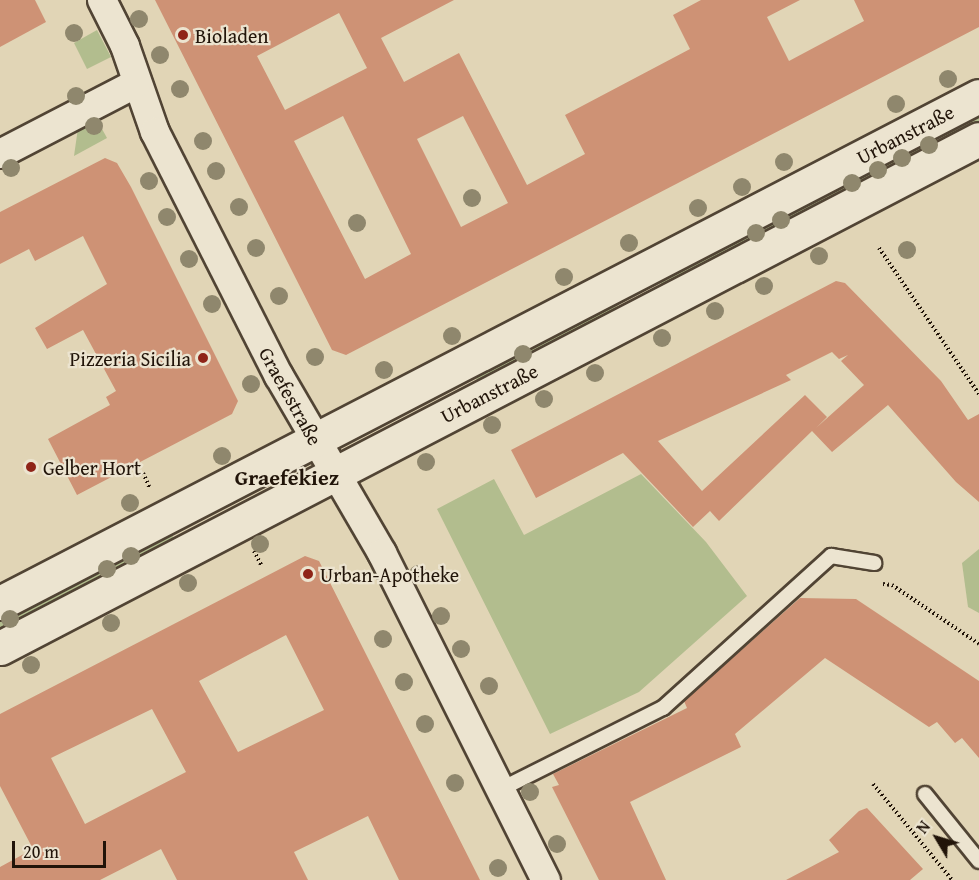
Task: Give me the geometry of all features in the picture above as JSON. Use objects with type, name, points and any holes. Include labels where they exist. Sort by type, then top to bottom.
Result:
[{"type":"main road","name":"Urbanstraße","points":[[0,648],[468,404],[641,293],[979,96]]},
{"type":"main road","name":"Urbanstraße","points":[[0,603],[451,370],[641,293],[979,140]]},
{"type":"street","name":"Graefestraße","points":[[102,0],[125,46],[155,132],[279,376],[381,553],[546,880]]},
{"type":"street","points":[[0,154],[137,83]]},
{"type":"lane","points":[[451,370],[468,404]]},
{"type":"lane","points":[[178,511],[197,545]]},
{"type":"lane","points":[[501,789],[663,708],[831,556],[874,563]]},
{"type":"lane","points":[[926,794],[979,861]]},
{"type":"path","points":[[879,248],[979,394]]},
{"type":"path","points":[[143,473],[151,490]]},
{"type":"path","points":[[254,551],[261,565]]},
{"type":"path","points":[[880,584],[892,585],[979,644]]},
{"type":"path","points":[[873,784],[952,880]]},
{"type":"green space","points":[[97,30],[111,57],[87,69],[74,43]]},
{"type":"green space","points":[[979,114],[979,121],[662,286],[659,280]]},
{"type":"green space","points":[[96,118],[107,138],[74,156],[78,128]]},
{"type":"green space","points":[[619,300],[621,303],[611,311],[477,380],[475,375]]},
{"type":"green space","points":[[641,474],[706,542],[747,596],[639,692],[550,734],[437,509],[494,479],[524,535]]},
{"type":"green space","points":[[171,533],[174,539],[0,629],[0,621]]},
{"type":"green space","points":[[979,549],[979,613],[968,607],[962,563]]},
{"type":"building","points":[[0,0],[35,0],[46,22],[0,47]]},
{"type":"building","points":[[155,0],[454,0],[381,38],[404,82],[459,53],[527,185],[585,154],[565,115],[690,49],[673,15],[701,0],[800,0],[767,17],[789,61],[864,21],[854,0],[979,0],[979,27],[346,355],[332,350]],"holes":[[[339,13],[367,68],[285,110],[257,56]],[[343,116],[411,254],[365,279],[294,141]],[[463,116],[508,203],[461,227],[417,139]]]},
{"type":"building","points":[[105,158],[117,163],[131,187],[238,401],[232,414],[77,495],[48,439],[110,405],[106,397],[116,391],[83,330],[47,349],[35,328],[107,284],[83,236],[35,261],[29,249],[0,264],[0,212]]},
{"type":"building","points":[[836,281],[845,283],[941,381],[968,420],[979,414],[979,502],[956,482],[888,405],[832,452],[812,431],[719,521],[710,511],[693,527],[623,453],[536,498],[511,450]],"holes":[[[832,352],[839,359],[848,355],[841,361],[864,385],[816,428],[827,417],[805,395],[702,491],[658,441],[791,380],[786,375]]]},
{"type":"building","points":[[305,556],[319,561],[480,880],[399,880],[368,816],[294,852],[308,880],[177,880],[161,849],[100,880],[0,880],[0,867],[33,849],[0,786],[0,714]],"holes":[[[286,635],[324,710],[238,752],[199,681]],[[152,709],[186,772],[85,824],[51,758]]]},
{"type":"building","points":[[800,598],[856,599],[979,681],[979,758],[962,738],[955,743],[937,722],[929,727],[825,658],[735,734],[741,747],[630,802],[666,880],[599,880],[552,787],[559,785],[553,774],[687,708],[684,701]]},
{"type":"building","points":[[867,808],[923,869],[910,880],[786,880],[839,852],[829,840],[859,811]]},
{"type":"place","name":"Bioladen","points":[[183,35]]},
{"type":"place","name":"Pizzeria Sicilia","points":[[203,358]]},
{"type":"place","name":"Gelber Hort","points":[[31,467]]},
{"type":"place","name":"Urban-Apotheke","points":[[308,574]]},
{"type":"district","name":"Graefekiez","points":[[287,478]]}]
